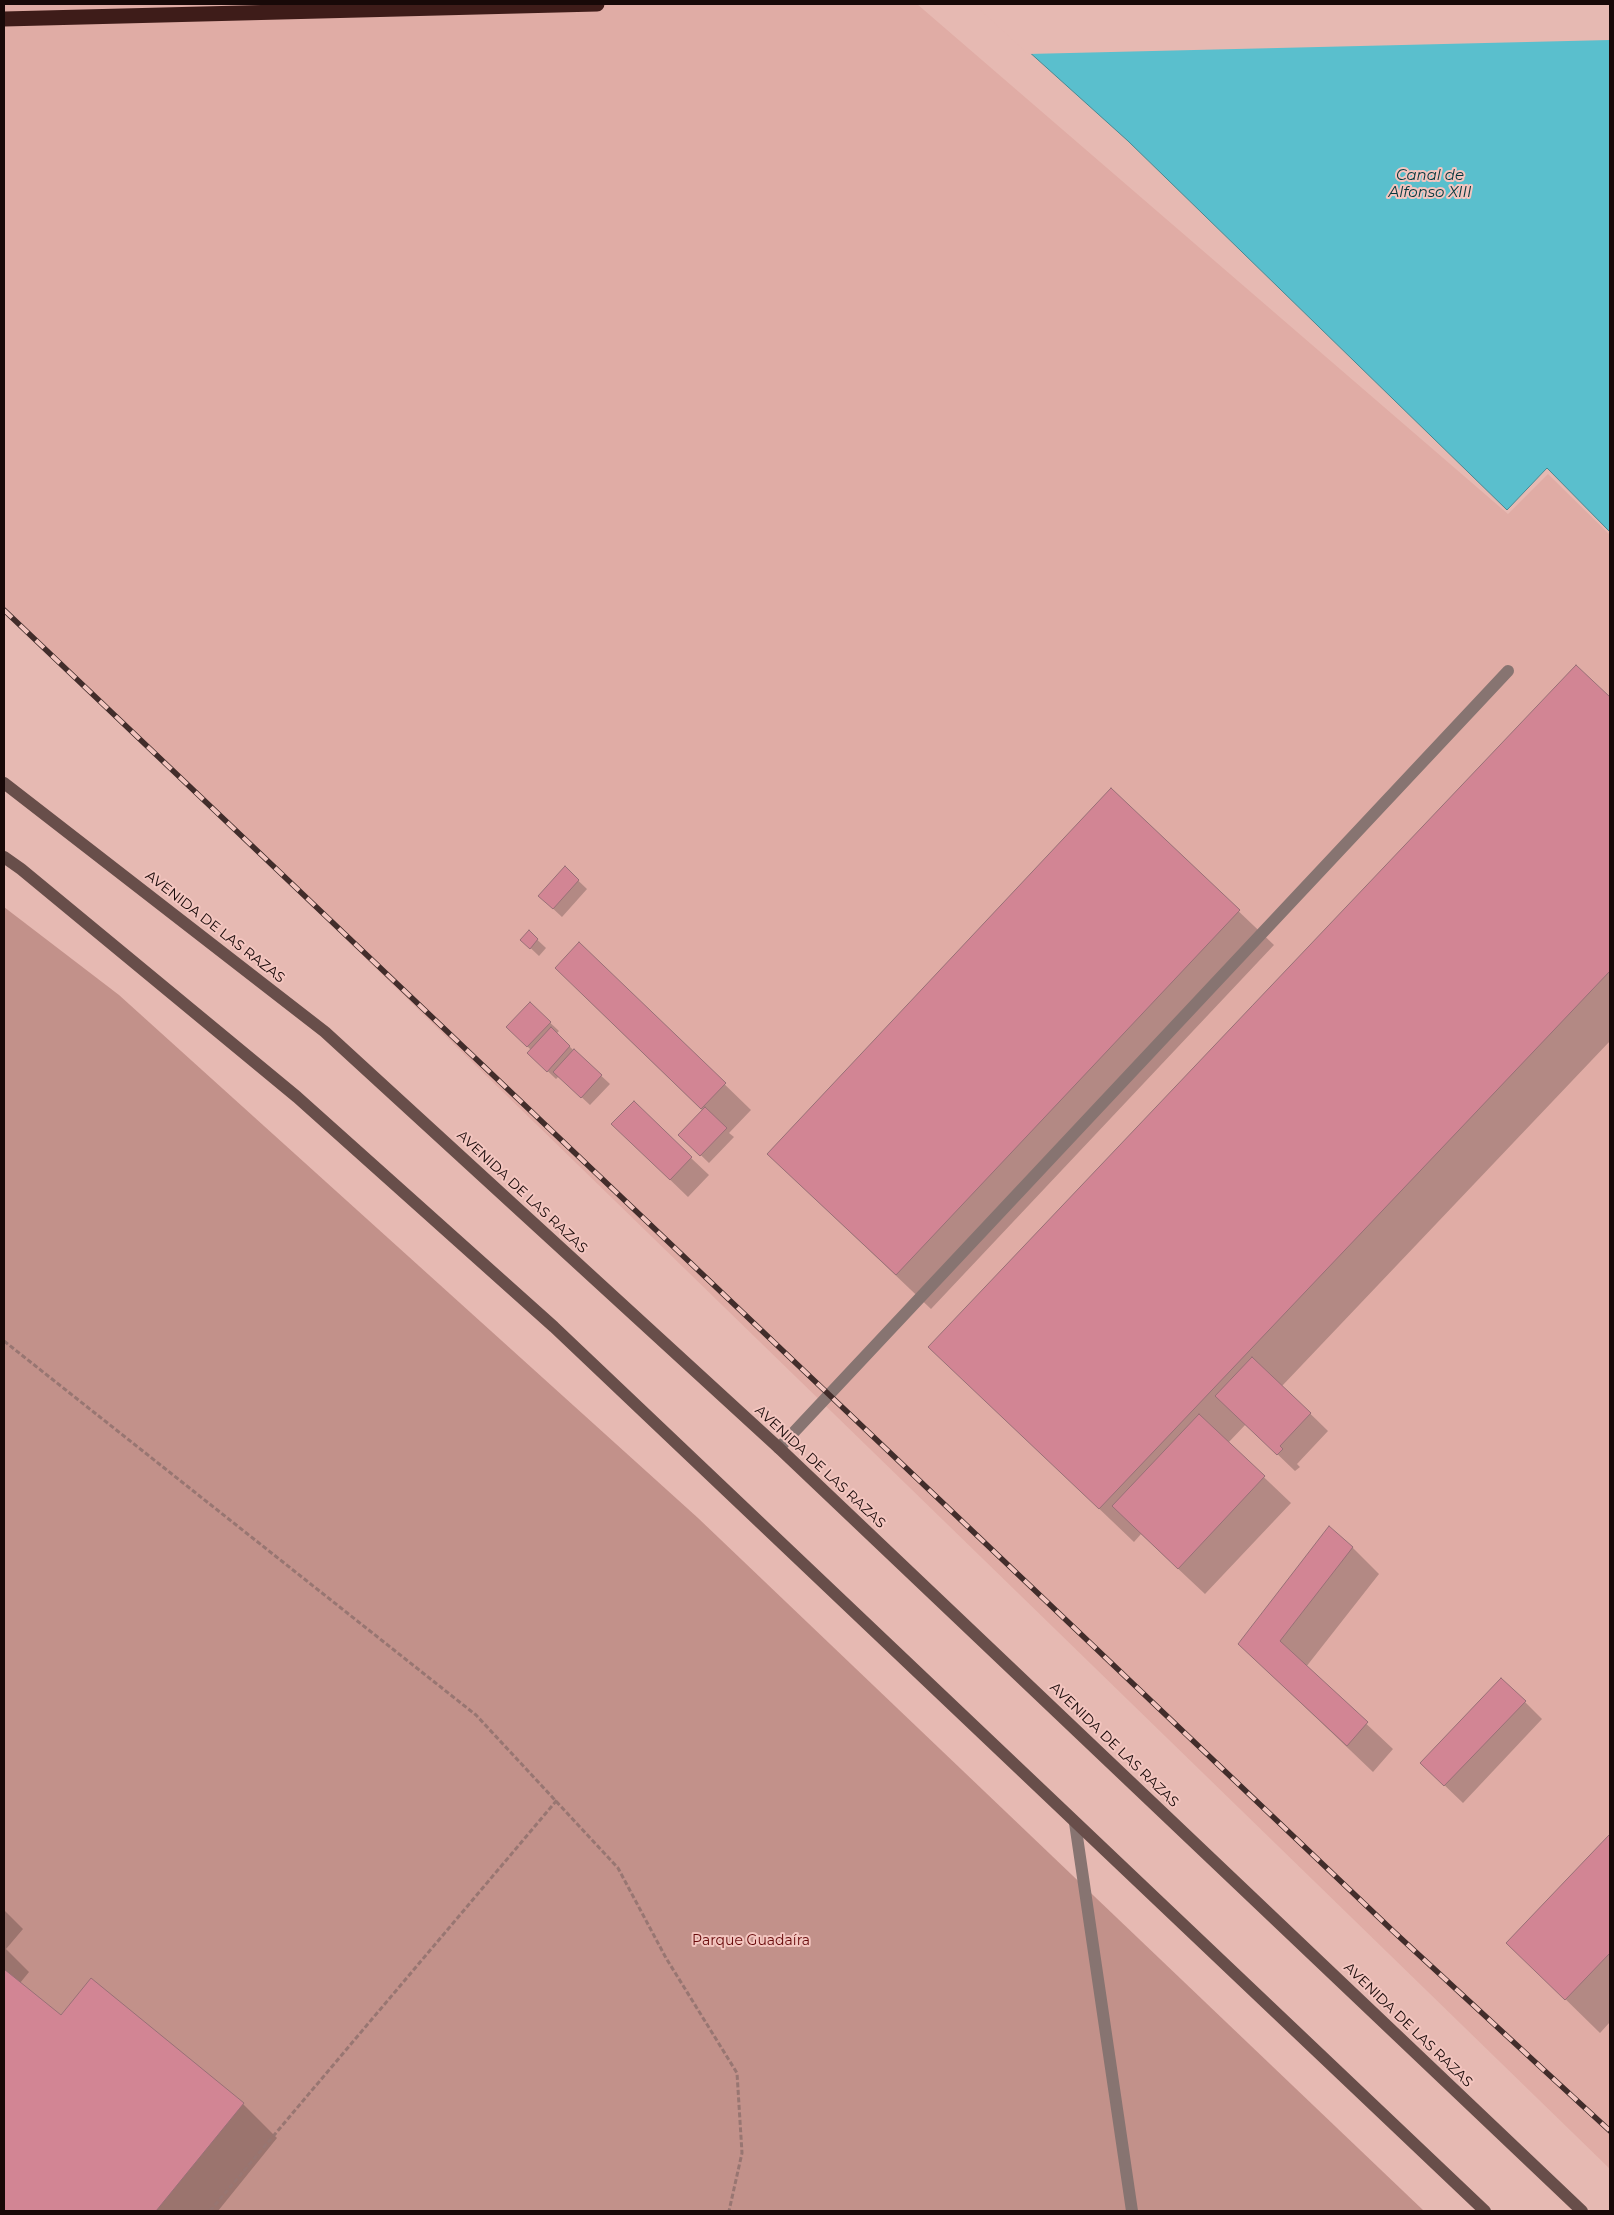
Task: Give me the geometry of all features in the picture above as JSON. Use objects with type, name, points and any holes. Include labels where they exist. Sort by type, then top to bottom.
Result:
[{"type":"highway","points":[[4,19],[597,4]]},
{"type":"main road","name":"AVENIDA DE LAS RAZAS","points":[[4,783],[325,1032],[779,1448],[1582,2211]]},
{"type":"main road","points":[[4,857],[20,868],[297,1097],[554,1327],[1485,2211]]},
{"type":"street","points":[[779,1448],[1508,672]]},
{"type":"street","points":[[1075,1823],[1132,2211]]},
{"type":"path","points":[[4,1341],[476,1715],[557,1800],[618,1868],[666,1958],[737,2073],[742,2153],[729,2211]]},
{"type":"path","points":[[210,2211],[557,1800]]},
{"type":"shaded area","points":[[4,4],[917,4],[1508,514],[1548,474],[1610,535],[1610,2169],[205,802],[4,612]]},
{"type":"green space","name":"Parque Guadaíra","points":[[4,907],[119,995],[698,1518],[1424,2211],[4,2211]]},
{"type":"water","name":"Canal de Alfonso XIII","points":[[976,4],[1610,4],[1610,532],[1547,468],[1507,510],[1128,141]]},
{"type":"pier","points":[[974,4],[1610,4],[1610,40],[1028,54]]},
{"type":"building","points":[[1576,665],[1610,697],[1610,971],[1099,1509],[928,1347]]},
{"type":"building","points":[[1111,788],[1240,910],[896,1275],[767,1154]]},
{"type":"building","points":[[565,866],[579,880],[553,909],[538,896]]},
{"type":"building","points":[[529,930],[538,939],[530,949],[520,940]]},
{"type":"building","points":[[579,942],[726,1083],[701,1109],[555,968]]},
{"type":"building","points":[[530,1002],[551,1022],[527,1047],[506,1027]]},
{"type":"building","points":[[551,1027],[570,1046],[547,1072],[527,1053]]},
{"type":"building","points":[[574,1049],[602,1075],[581,1098],[553,1072]]},
{"type":"building","points":[[634,1101],[692,1157],[670,1180],[611,1124]]},
{"type":"building","points":[[705,1107],[727,1128],[700,1156],[678,1135]]},
{"type":"building","points":[[1252,1357],[1311,1413],[1280,1446],[1283,1449],[1277,1455],[1215,1396]]},
{"type":"building","points":[[1199,1414],[1265,1476],[1178,1569],[1112,1506]]},
{"type":"building","points":[[1329,1526],[1353,1547],[1280,1641],[1368,1722],[1347,1746],[1238,1644]]},
{"type":"building","points":[[1501,1678],[1526,1701],[1444,1786],[1420,1763]]},
{"type":"building","points":[[1610,1834],[1610,1953],[1565,2000],[1506,1943]]},
{"type":"building","points":[[4,1969],[61,2015],[91,1978],[244,2103],[156,2211],[4,2211]]},
{"type":"railway","points":[[4,610],[1393,1931],[1610,2131]]}]
